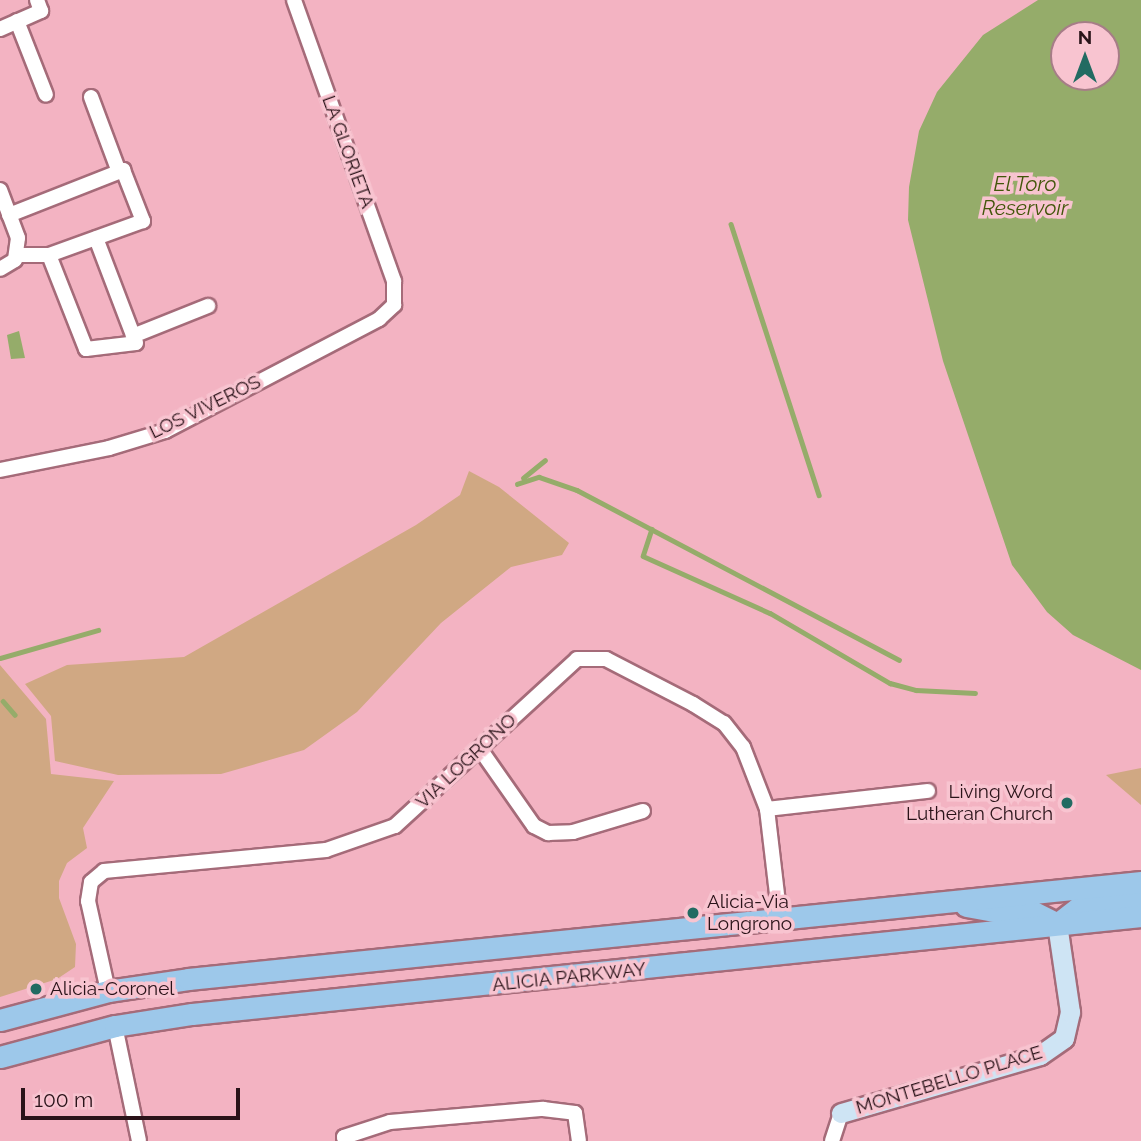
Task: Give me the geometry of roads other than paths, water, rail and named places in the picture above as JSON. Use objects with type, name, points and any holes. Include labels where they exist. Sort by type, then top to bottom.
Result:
[{"type":"main road","name":"ALICIA PARKWAY","points":[[0,1020],[108,991],[188,979],[1141,881]]},
{"type":"main road","points":[[943,902],[1000,912],[1028,910],[1057,924],[1081,905],[1141,897]]},
{"type":"main road","name":"ALICIA PARKWAY","points":[[0,1057],[115,1026],[192,1014],[1141,916]]},
{"type":"main road","points":[[108,991],[115,1026]]},
{"type":"street","points":[[0,29],[41,11],[37,0]]},
{"type":"street","name":"LA GLORIETA","points":[[294,0],[394,281],[394,304]]},
{"type":"street","points":[[17,21],[46,95]]},
{"type":"street","points":[[91,97],[118,172]]},
{"type":"street","points":[[0,269],[15,258],[49,255],[143,221],[123,170],[9,215]]},
{"type":"street","points":[[0,190],[18,238],[15,258]]},
{"type":"street","points":[[49,255],[86,349],[136,343],[96,238]]},
{"type":"street","name":"LOS VIVEROS","points":[[0,470],[109,449],[165,431],[379,319],[394,304]]},
{"type":"street","points":[[133,337],[208,306]]},
{"type":"street","name":"VIA LOGRONO","points":[[108,991],[88,901],[91,882],[104,871],[326,850],[360,842],[395,826],[577,659],[606,659],[724,723],[757,774],[767,809],[780,919]]},
{"type":"street","points":[[480,749],[534,826],[548,833],[573,832],[643,811]]},
{"type":"street","points":[[767,809],[928,791]]},
{"type":"street","name":"MONTEBELLO PLACE","points":[[841,1114],[1040,1055],[1064,1038],[1070,1012],[1057,924]]},
{"type":"street","points":[[115,1026],[136,1140]]},
{"type":"street","points":[[345,1139],[390,1122],[543,1109],[575,1113],[579,1141]]},
{"type":"street","points":[[832,1141],[841,1114]]},
{"type":"water","name":"El Toro Reservoir","points":[[1038,0],[1141,0],[1141,670],[1073,635],[1047,612],[1012,565],[943,361],[908,220],[909,187],[919,131],[937,92],[983,35]]},
{"type":"water","points":[[19,331],[25,358],[11,359],[7,335]]},
{"type":"waterway","points":[[731,224],[819,495]]},
{"type":"waterway","points":[[523,478],[545,460]]},
{"type":"waterway","points":[[517,484],[539,477],[577,490],[899,660]]},
{"type":"waterway","points":[[652,529],[643,556],[770,613],[890,683],[916,690],[975,693]]},
{"type":"waterway","points":[[0,658],[98,630]]},
{"type":"waterway","points":[[3,701],[15,715]]},
{"type":"place","name":"Living Word Lutheran Church","points":[[1067,803]]},
{"type":"place","name":"Alicia-Via Longrono","points":[[693,913]]},
{"type":"place","name":"Alicia-Coronel","points":[[36,989]]}]
